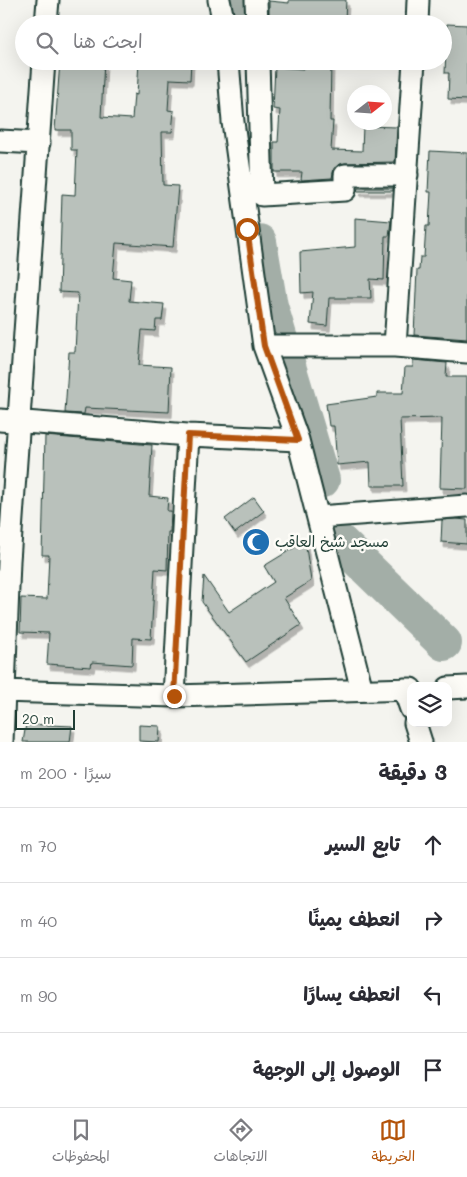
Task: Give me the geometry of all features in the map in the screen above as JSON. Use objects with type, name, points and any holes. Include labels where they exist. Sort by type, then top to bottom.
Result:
[{"type":"street","points":[[47,15],[48,0]]},
{"type":"street","points":[[219,0],[222,15]]},
{"type":"street","points":[[256,0],[257,15]]},
{"type":"street","points":[[417,15],[418,0]]},
{"type":"street","points":[[2,742],[2,691],[10,561],[10,421],[39,143],[43,70]]},
{"type":"street","points":[[229,70],[233,122],[264,346],[298,440],[362,690]]},
{"type":"street","points":[[258,70],[262,194],[345,190],[345,175],[407,175]]},
{"type":"street","points":[[395,346],[413,70]]},
{"type":"street","points":[[0,141],[39,143]]},
{"type":"street","points":[[264,346],[395,346],[467,352]]},
{"type":"street","points":[[10,421],[188,435],[298,440]]},
{"type":"street","points":[[174,696],[188,435]]},
{"type":"street","points":[[318,517],[467,506]]},
{"type":"street","points":[[452,688],[467,687]]},
{"type":"street","points":[[2,691],[174,696],[407,689]]},
{"type":"street","points":[[416,727],[421,742]]},
{"type":"building","points":[[289,0],[346,0],[345,15],[269,15],[269,1],[289,3]]},
{"type":"building","points":[[452,24],[467,25],[467,100],[448,99],[449,73],[445,73],[445,70],[452,70]]},
{"type":"building","points":[[59,70],[104,70],[101,117],[132,119],[134,94],[137,95],[138,70],[191,70],[190,80],[170,79],[168,110],[174,111],[172,132],[162,132],[163,185],[178,186],[173,247],[116,243],[113,278],[131,280],[129,301],[164,304],[162,320],[156,320],[155,331],[142,330],[139,365],[171,367],[169,412],[85,408],[84,414],[65,413],[69,352],[75,352],[78,293],[59,292],[62,194],[75,195],[77,150],[71,150],[71,130],[55,130]]},
{"type":"building","points":[[275,70],[331,70],[330,121],[333,121],[331,150],[362,151],[363,130],[392,130],[392,127],[397,127],[395,162],[345,163],[334,168],[332,178],[301,180],[302,172],[274,172],[274,142],[278,142],[280,110],[273,109]]},
{"type":"building","points":[[430,151],[467,153],[467,339],[414,335],[417,270],[419,270],[420,257],[424,257],[426,226],[429,226],[431,192],[428,192]]},
{"type":"building","points":[[358,188],[393,188],[393,191],[357,191]]},
{"type":"building","points":[[355,218],[391,221],[389,236],[385,236],[384,280],[370,279],[371,298],[329,298],[327,326],[310,324],[313,292],[301,293],[300,252],[355,247]]},
{"type":"building","points":[[413,360],[447,363],[446,377],[467,377],[467,489],[440,488],[442,418],[400,419],[403,486],[371,486],[370,462],[337,465],[334,426],[329,426],[326,404],[377,397],[377,393],[403,393],[405,367],[413,367]]},
{"type":"building","points":[[45,436],[152,445],[149,496],[168,498],[167,511],[171,511],[170,532],[168,532],[167,570],[155,569],[151,639],[133,638],[132,665],[92,662],[91,667],[47,664],[49,633],[20,632],[21,598],[47,599],[49,555],[42,555]]},
{"type":"building","points":[[254,497],[264,511],[235,533],[225,519]]},
{"type":"building","points":[[442,520],[467,520],[467,544],[441,542]]},
{"type":"building","points":[[305,541],[311,581],[284,598],[301,625],[246,662],[202,602],[204,576],[229,612],[274,582],[264,566]]},
{"type":"building","points":[[26,724],[72,726],[70,742],[23,742]]},
{"type":"building","points":[[139,725],[160,726],[159,742],[139,741]]},
{"type":"waterway","points":[[231,0],[232,15]]},
{"type":"waterway","points":[[259,242],[270,306],[322,480]]},
{"type":"waterway","points":[[341,543],[444,643]]},
{"type":"place","name":"مسجد شيخ العاقب","points":[[256,542]]},
{"type":"route","points":[[174,696],[188,435],[298,440],[264,346],[247,229]]}]
